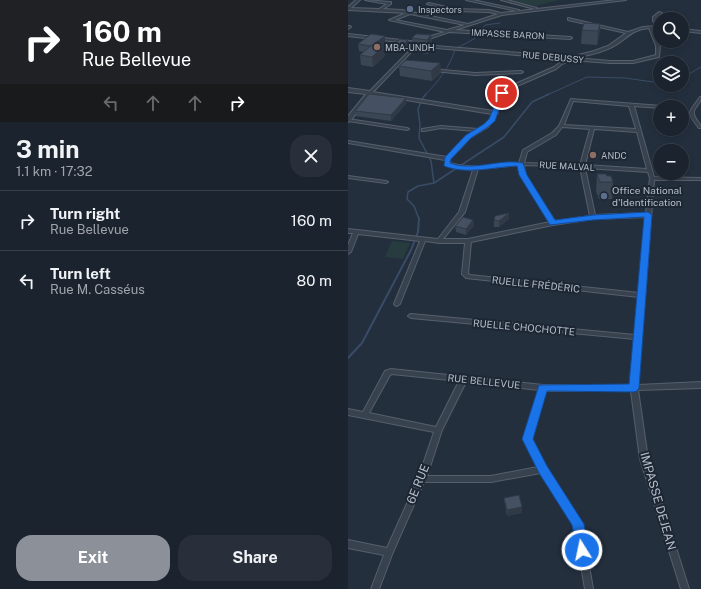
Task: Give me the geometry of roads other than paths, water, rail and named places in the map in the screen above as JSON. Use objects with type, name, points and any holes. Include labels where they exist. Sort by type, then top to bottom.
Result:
[{"type":"street","points":[[348,9],[358,0]]},
{"type":"street","points":[[367,0],[390,3],[380,10]]},
{"type":"street","points":[[468,0],[522,11]]},
{"type":"street","points":[[503,0],[539,9]]},
{"type":"street","points":[[348,120],[370,93],[417,44],[466,24],[502,14],[595,2],[623,0]]},
{"type":"street","points":[[429,4],[455,10],[489,10],[502,14]]},
{"type":"street","points":[[348,9],[410,12],[466,24]]},
{"type":"street","name":"IMPASSE BARON","points":[[410,12],[391,20],[447,31],[570,38]]},
{"type":"street","points":[[569,19],[629,32]]},
{"type":"street","name":"RUE DEBUSSY","points":[[348,35],[417,44],[568,59],[633,62],[658,56],[658,46],[650,27]]},
{"type":"street","points":[[348,142],[448,158],[468,137],[486,126],[496,113],[502,93],[507,89],[555,68],[560,63],[568,59],[610,47],[629,32],[653,27]]},
{"type":"street","points":[[689,31],[701,32]]},
{"type":"street","points":[[397,66],[404,67]]},
{"type":"street","points":[[424,69],[444,72],[486,74],[521,72]]},
{"type":"street","points":[[348,90],[496,113]]},
{"type":"street","points":[[701,98],[692,111],[692,116],[701,127]]},
{"type":"street","points":[[553,223],[523,175],[520,164],[525,151],[554,134],[561,126],[572,100],[653,106]]},
{"type":"street","points":[[631,104],[652,178],[701,179]]},
{"type":"street","points":[[348,120],[407,129]]},
{"type":"street","points":[[561,126],[639,131]]},
{"type":"street","points":[[424,130],[441,127],[478,130]]},
{"type":"street","points":[[592,128],[582,167],[593,217]]},
{"type":"street","name":"RUE MALVAL","points":[[448,158],[447,164],[464,168],[520,164],[650,171]]},
{"type":"street","points":[[438,241],[462,212],[476,168]]},
{"type":"street","points":[[348,177],[386,182]]},
{"type":"street","name":"IMPASSE DEJEAN","points":[[652,178],[637,337],[634,388],[644,459],[685,589]]},
{"type":"street","points":[[348,231],[438,241],[468,241],[553,223],[593,217],[648,215]]},
{"type":"street","points":[[348,252],[356,232]]},
{"type":"street","points":[[397,304],[422,239]]},
{"type":"street","name":"RUELLE FRÉDÉRIC","points":[[468,241],[465,274],[468,277],[642,295]]},
{"type":"street","name":"RUELLE CHOCHOTTE","points":[[411,316],[637,337]]},
{"type":"street","name":"RUE BELLEVUE","points":[[365,415],[389,371],[543,388],[634,388],[701,385]]},
{"type":"street","name":"6E RUE","points":[[375,589],[389,552],[422,478],[438,430],[463,380]]},
{"type":"street","points":[[543,388],[528,439],[543,469],[578,524],[589,589]]},
{"type":"street","points":[[348,412],[438,430]]},
{"type":"street","points":[[422,478],[491,479],[543,469]]},
{"type":"street","points":[[348,544],[389,552]]},
{"type":"waterway","points":[[480,32],[485,25],[500,23]]},
{"type":"waterway","points":[[457,48],[474,39],[479,34]]},
{"type":"waterway","points":[[425,95],[443,74],[450,63],[455,50]]},
{"type":"waterway","points":[[689,74],[701,67]]},
{"type":"waterway","points":[[547,95],[587,77],[625,78],[653,82]]},
{"type":"waterway","points":[[422,99],[426,94]]},
{"type":"waterway","points":[[434,183],[504,137],[532,102],[549,94]]},
{"type":"waterway","points":[[421,102],[418,109],[420,125],[419,138],[431,161],[434,183]]},
{"type":"waterway","points":[[419,219],[414,206],[407,199],[408,192],[418,186],[434,183]]},
{"type":"waterway","points":[[348,358],[362,343],[411,250],[418,232],[419,219]]},
{"type":"place","name":"Inspectors","points":[[410,9]]},
{"type":"place","name":"MBA-UNDH","points":[[377,47]]},
{"type":"place","name":"ANDC","points":[[593,155]]},
{"type":"place","name":"Office National d'Identification","points":[[604,196]]}]
